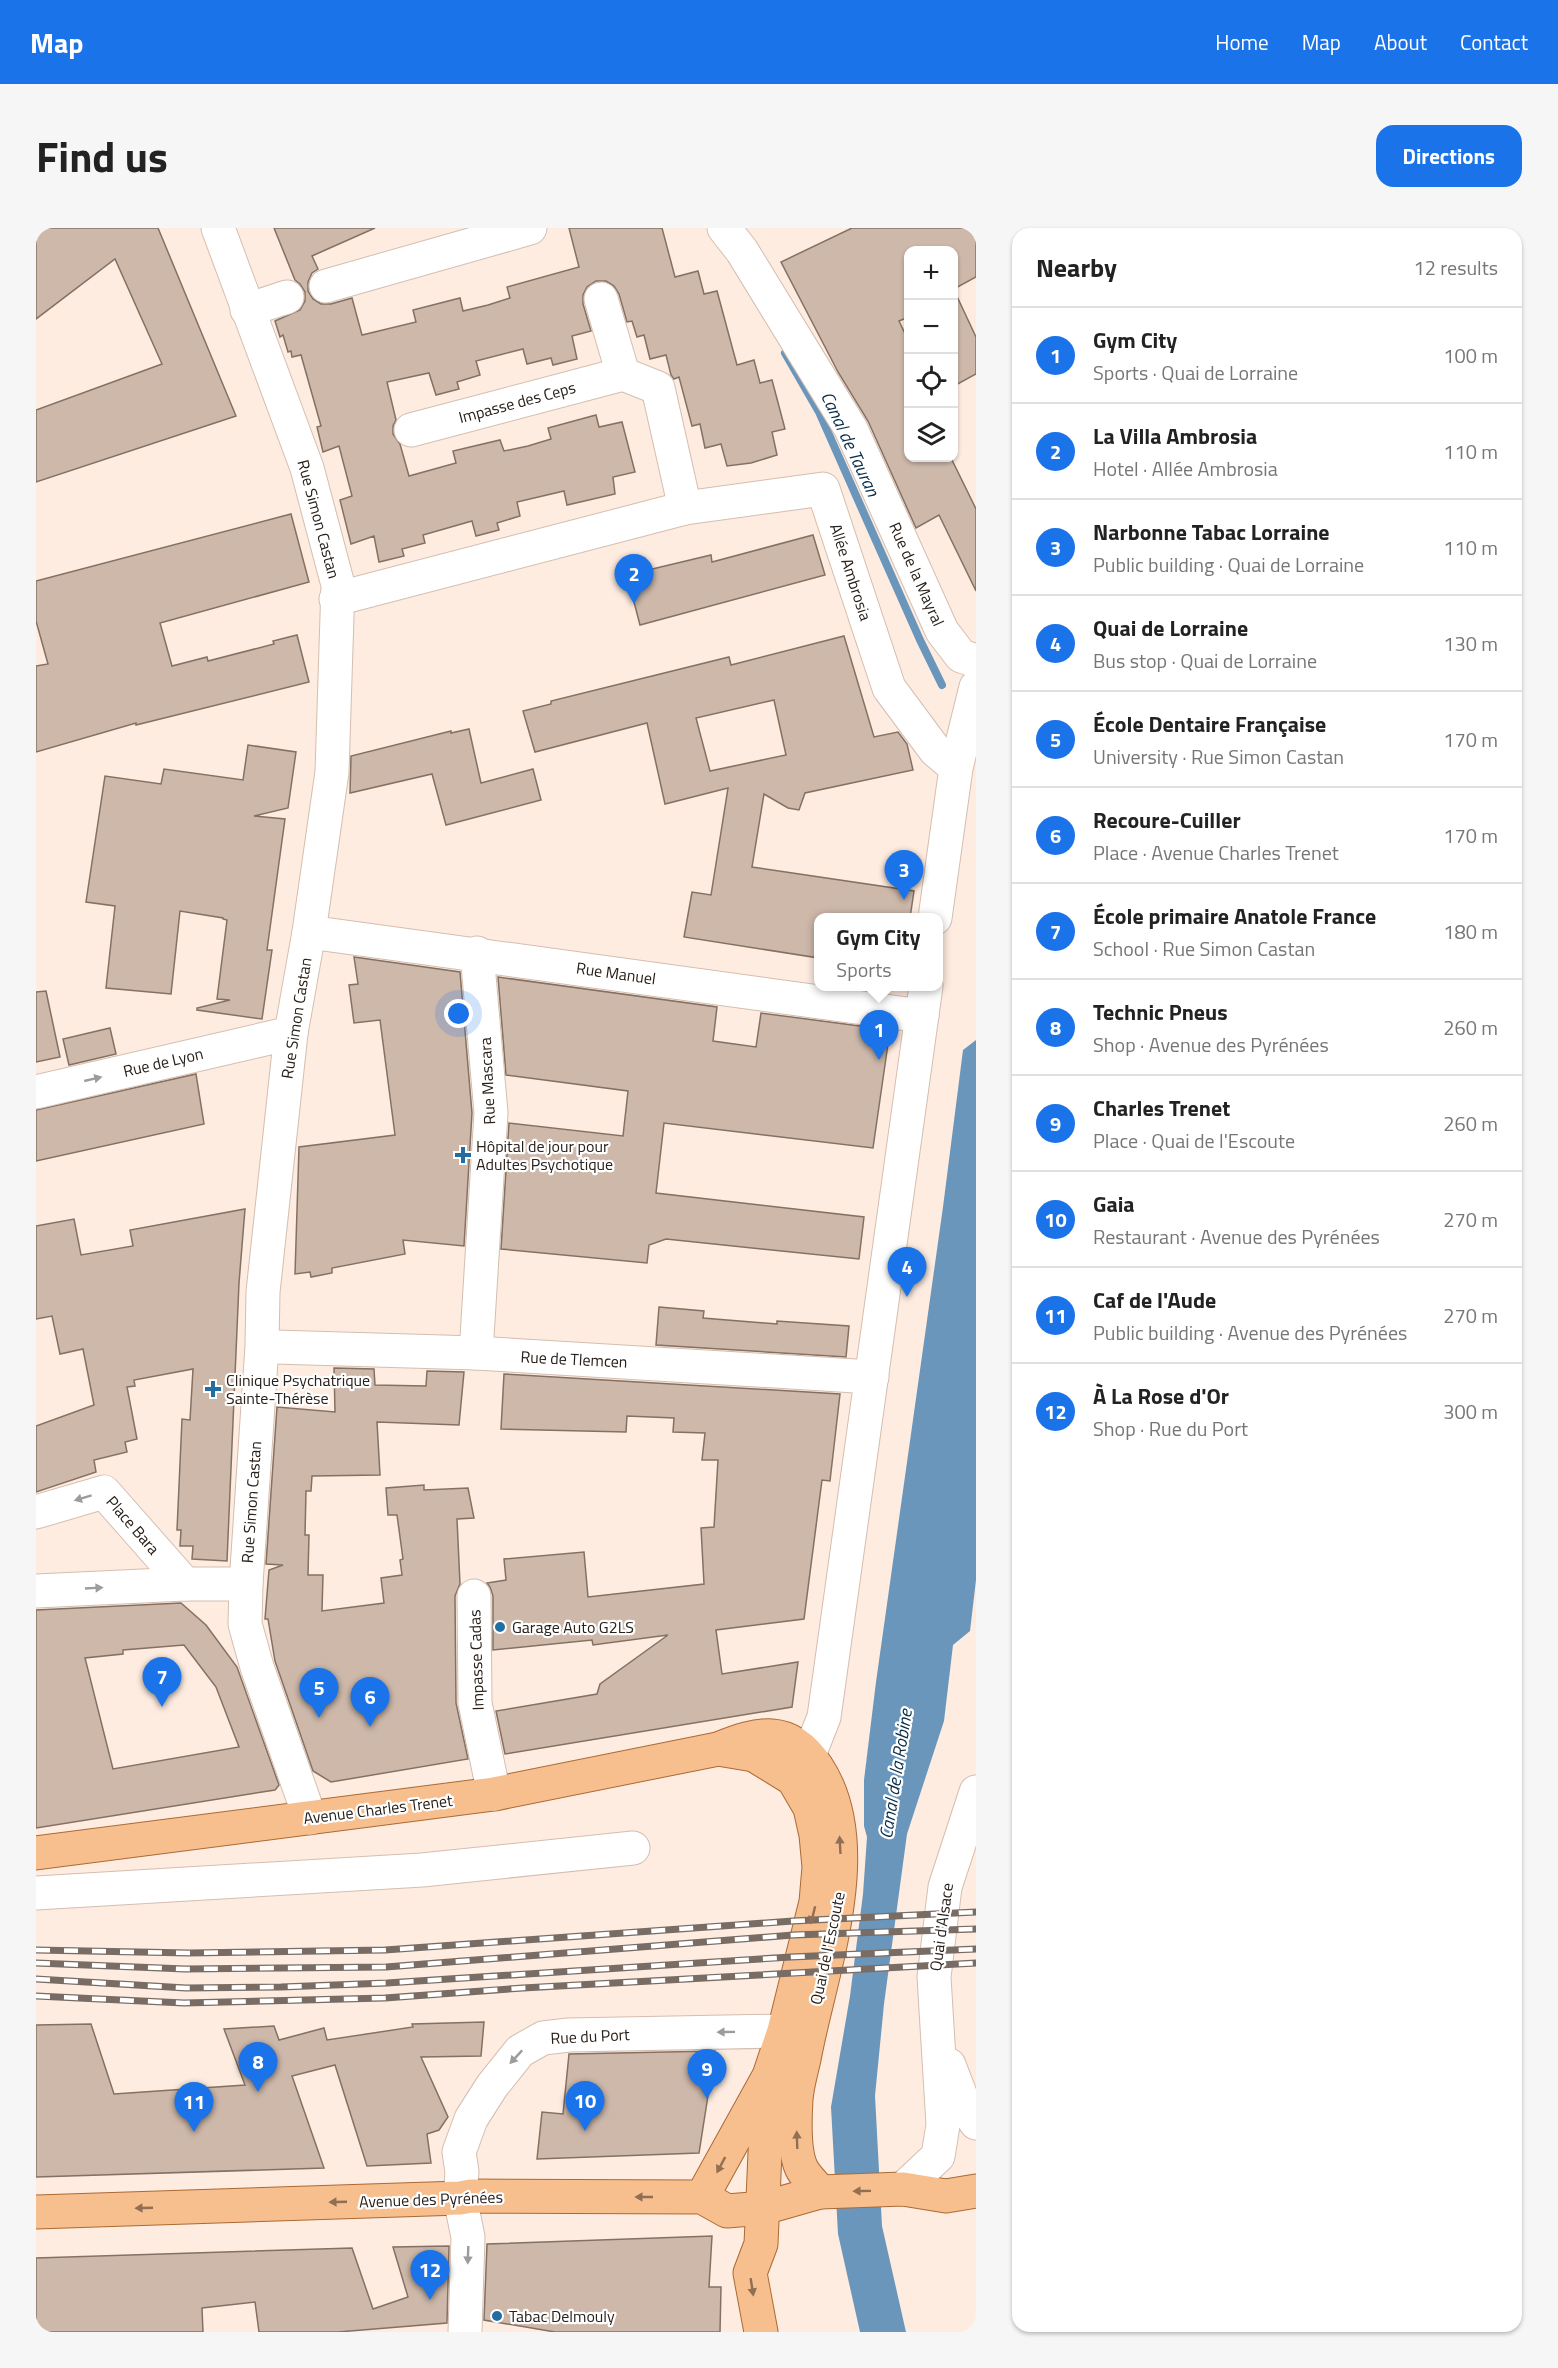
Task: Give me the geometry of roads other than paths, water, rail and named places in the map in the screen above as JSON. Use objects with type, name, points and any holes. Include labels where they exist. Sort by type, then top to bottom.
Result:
[{"type":"main road","name":"Quai de l'Escoute","points":[[718,1749],[801,1767],[823,1777],[832,1796],[838,1823],[839,1905],[810,2026],[796,2098],[798,2154],[801,2168],[820,2192],[790,2214],[761,2244]]},
{"type":"main road","name":"Avenue Charles Trenet","points":[[36,1853],[494,1794],[718,1749]]},
{"type":"main road","name":"Quai de l'Escoute","points":[[702,2197],[768,2076],[784,2031],[816,1902],[819,1867],[816,1835],[801,1767]]},
{"type":"main road","name":"Quai de l'Escoute","points":[[761,2332],[750,2273],[761,2244],[768,2076]]},
{"type":"main road","name":"Avenue des Pyrénées","points":[[36,2212],[471,2196],[702,2197],[727,2211],[764,2208],[820,2192],[903,2189],[945,2196],[976,2191]]},
{"type":"street","name":"Rue Simon Castan","points":[[218,228],[307,468],[338,585],[332,772],[309,932],[291,1033],[262,1292],[262,1346],[245,1624],[257,1667],[310,1818]]},
{"type":"street","points":[[326,286],[530,228]]},
{"type":"street","name":"Rue de la Mayral","points":[[724,228],[742,251],[851,429],[942,631],[961,656],[976,661]]},
{"type":"street","points":[[247,310],[287,297]]},
{"type":"street","points":[[601,299],[622,374],[658,388],[685,508]]},
{"type":"street","name":"Impasse des Ceps","points":[[411,430],[622,374]]},
{"type":"street","name":"Allée Ambrosia","points":[[336,599],[685,508],[823,489],[890,688],[935,750],[956,768]]},
{"type":"street","points":[[936,913],[956,768],[976,687]]},
{"type":"street","name":"Rue Manuel","points":[[309,932],[477,953],[814,989]]},
{"type":"street","name":"Rue Mascara","points":[[476,1353],[491,1113],[477,953]]},
{"type":"street","name":"Rue Manuel","points":[[831,991],[924,1001]]},
{"type":"street","points":[[801,1767],[824,1717],[924,1001]]},
{"type":"street","name":"Rue de Lyon","points":[[36,1092],[291,1033]]},
{"type":"street","name":"Rue de Tlemcen","points":[[275,1347],[476,1353],[872,1377]]},
{"type":"street","name":"Place Bara","points":[[36,1512],[104,1492],[185,1584]]},
{"type":"street","points":[[36,1591],[185,1584],[246,1584]]},
{"type":"street","name":"Impasse Cadas","points":[[474,1596],[475,1703],[494,1794]]},
{"type":"street","name":"Quai d'Alsace","points":[[903,2189],[938,2156],[943,2125],[934,1977],[945,1887],[973,1806]]},
{"type":"street","points":[[36,1893],[422,1870],[633,1848]]},
{"type":"street","name":"Quai d'Alsace","points":[[936,2030],[965,2108],[976,2123]]},
{"type":"street","name":"Rue du Port","points":[[465,2332],[468,2237],[460,2198],[462,2172],[459,2152],[471,2120],[492,2086],[520,2051],[543,2038],[569,2035],[784,2031]]},
{"type":"water","name":"Canal de la Robine","points":[[976,1040],[976,1580],[970,1631],[953,1645],[944,1721],[907,1834],[884,2004],[875,2096],[882,2226],[906,2332],[860,2332],[838,2234],[831,2107],[850,1996],[863,1894],[867,1837],[864,1826],[864,1780],[876,1682],[963,1050]]},
{"type":"waterway","name":"Canal de Tauran","points":[[785,353],[819,412],[942,685]]},
{"type":"railway","points":[[36,1950],[189,1953],[385,1950],[793,1921],[976,1912]]},
{"type":"railway","points":[[36,1963],[185,1969],[386,1967],[793,1935],[976,1929]]},
{"type":"railway","points":[[36,1979],[186,1988],[281,1987],[387,1983],[791,1957],[976,1949]]},
{"type":"railway","points":[[36,1996],[184,2003],[385,1998],[523,1988],[976,1963]]},
{"type":"place","name":"La Villa Ambrosia","points":[[634,604]]},
{"type":"place","name":"Narbonne Tabac Lorraine","points":[[904,900]]},
{"type":"place","name":"Gym City","points":[[879,1060]]},
{"type":"place","name":"Hôpital de jour pour Adultes Psychotique","points":[[463,1155]]},
{"type":"place","name":"Quai de Lorraine","points":[[907,1297]]},
{"type":"place","name":"Clinique Psychatrique Sainte-Thérèse","points":[[213,1389]]},
{"type":"place","name":"Garage Auto G2LS","points":[[500,1627]]},
{"type":"place","name":"École primaire Anatole France","points":[[162,1707]]},
{"type":"place","name":"École Dentaire Française","points":[[319,1718]]},
{"type":"place","name":"Recoure-Cuiller","points":[[370,1727]]},
{"type":"place","name":"Technic Pneus","points":[[258,2092]]},
{"type":"place","name":"Charles Trenet","points":[[707,2099]]},
{"type":"place","name":"Gaia","points":[[585,2131]]},
{"type":"place","name":"Caf de l'Aude","points":[[194,2132]]},
{"type":"place","name":"À La Rose d'Or","points":[[430,2300]]},
{"type":"place","name":"Tabac Delmouly","points":[[497,2316]]}]
